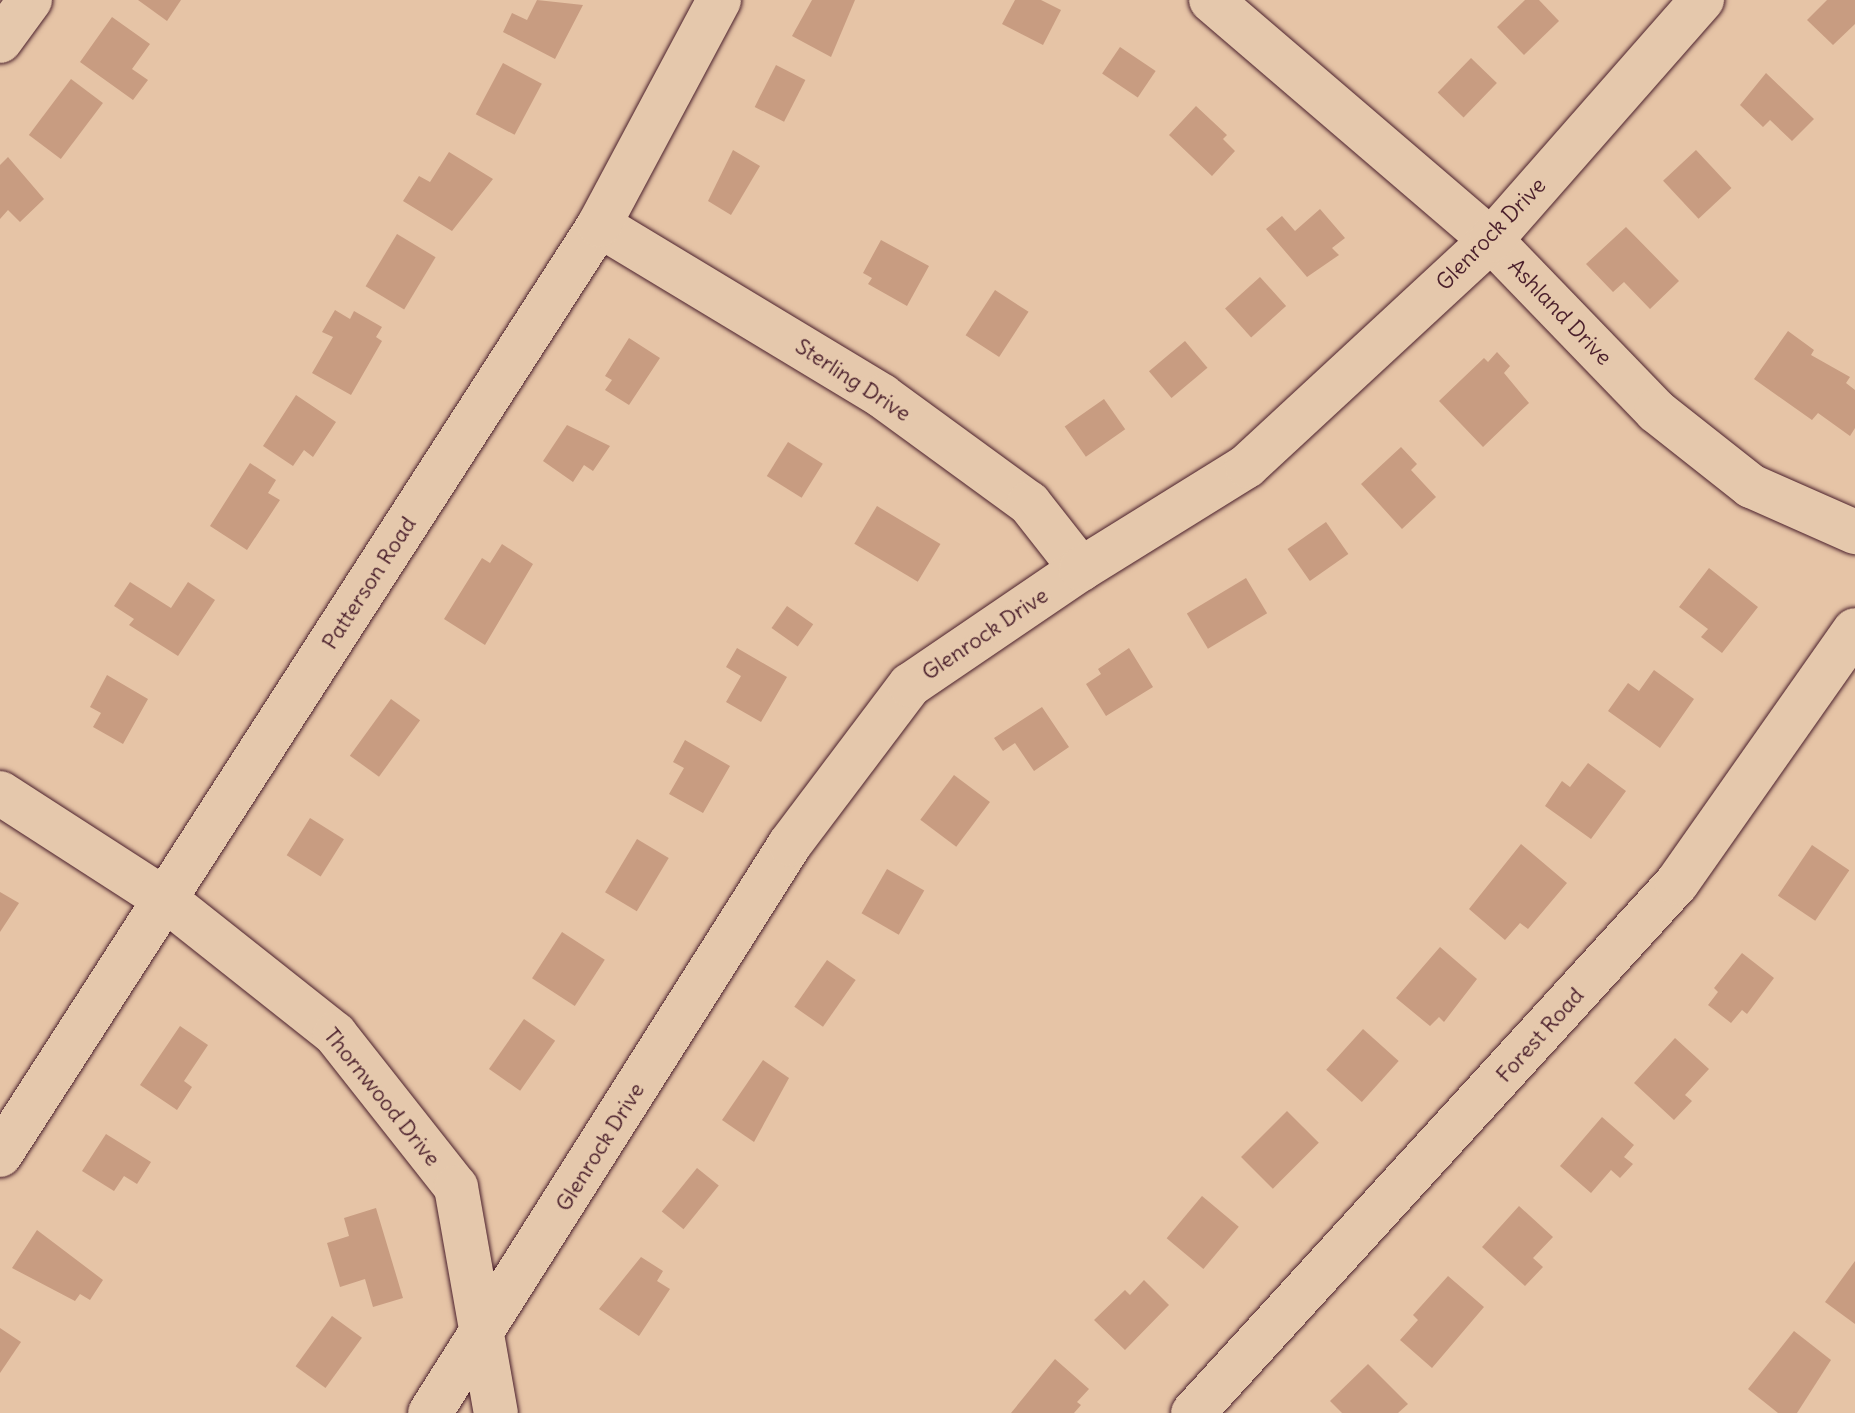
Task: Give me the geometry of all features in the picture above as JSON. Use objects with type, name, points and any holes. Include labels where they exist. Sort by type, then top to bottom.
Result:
[{"type":"street","points":[[0,41],[30,0]]},
{"type":"street","name":"Patterson Road","points":[[0,1155],[599,225],[719,0]]},
{"type":"street","name":"Ashland Drive","points":[[1211,0],[1491,240],[1656,411],[1751,486],[1855,532]]},
{"type":"street","name":"Glenrock Drive","points":[[430,1413],[790,844],[910,685],[1081,569],[1247,466],[1491,240],[1702,0]]},
{"type":"street","name":"Sterling Drive","points":[[599,225],[882,396],[1029,503],[1081,569]]},
{"type":"street","name":"Forest Road","points":[[1193,1413],[1677,883],[1855,630]]},
{"type":"street","name":"Thornwood Drive","points":[[0,793],[166,900],[335,1034],[456,1187],[465,1215],[480,1337],[496,1413]]},
{"type":"building","points":[[138,0],[181,0],[167,21]]},
{"type":"building","points":[[537,0],[583,5],[555,59],[503,32],[512,13],[527,20]]},
{"type":"building","points":[[812,0],[855,0],[831,57],[792,36]]},
{"type":"building","points":[[1015,0],[1041,0],[1061,10],[1043,45],[1002,24]]},
{"type":"building","points":[[1525,0],[1539,0],[1559,21],[1524,55],[1497,27]]},
{"type":"building","points":[[1827,0],[1855,0],[1855,24],[1833,45],[1807,20]]},
{"type":"building","points":[[112,17],[150,44],[132,69],[148,80],[133,100],[80,62]]},
{"type":"building","points":[[1120,47],[1156,71],[1138,98],[1102,74]]},
{"type":"building","points":[[1471,58],[1497,83],[1464,118],[1438,93]]},
{"type":"building","points":[[503,63],[542,84],[515,135],[476,114]]},
{"type":"building","points":[[776,65],[805,80],[784,122],[755,107]]},
{"type":"building","points":[[1766,73],[1814,119],[1792,141],[1770,120],[1763,127],[1740,105]]},
{"type":"building","points":[[71,79],[103,103],[61,159],[29,135]]},
{"type":"building","points":[[1196,106],[1227,135],[1223,139],[1235,151],[1212,176],[1169,135]]},
{"type":"building","points":[[733,150],[760,166],[731,215],[708,201]]},
{"type":"building","points":[[1696,150],[1731,188],[1699,219],[1663,181]]},
{"type":"building","points":[[449,152],[493,179],[452,231],[403,201],[419,176],[430,182]]},
{"type":"building","points":[[8,157],[44,199],[20,222],[8,210],[0,219],[0,165]]},
{"type":"building","points":[[1320,209],[1345,238],[1332,248],[1339,255],[1307,277],[1266,229],[1282,216],[1295,231]]},
{"type":"building","points":[[1626,227],[1679,281],[1650,309],[1624,282],[1613,292],[1586,264]]},
{"type":"building","points":[[397,234],[436,257],[404,309],[366,286]]},
{"type":"building","points":[[881,240],[929,266],[907,306],[868,284],[872,278],[863,273]]},
{"type":"building","points":[[1260,277],[1286,306],[1251,337],[1225,308]]},
{"type":"building","points":[[995,290],[1029,312],[999,357],[966,335]]},
{"type":"building","points":[[335,310],[350,319],[354,311],[382,327],[376,337],[382,341],[351,395],[312,373],[333,337],[322,332]]},
{"type":"building","points":[[1788,331],[1814,350],[1811,355],[1850,377],[1846,383],[1855,390],[1855,428],[1850,436],[1818,413],[1812,420],[1754,379]]},
{"type":"building","points":[[629,338],[660,358],[629,405],[605,390],[612,380],[605,376]]},
{"type":"building","points":[[1185,341],[1207,368],[1171,398],[1149,371]]},
{"type":"building","points":[[1497,352],[1510,366],[1504,373],[1529,403],[1483,447],[1439,401],[1484,358],[1488,362]]},
{"type":"building","points":[[296,395],[336,422],[313,457],[304,450],[293,466],[263,446]]},
{"type":"building","points":[[1104,399],[1125,429],[1086,457],[1065,427]]},
{"type":"building","points":[[567,425],[610,446],[593,471],[584,465],[573,482],[543,461]]},
{"type":"building","points":[[788,442],[823,464],[802,498],[767,476]]},
{"type":"building","points":[[1401,447],[1417,464],[1411,470],[1436,497],[1402,529],[1361,484]]},
{"type":"building","points":[[250,463],[276,480],[268,493],[280,500],[247,550],[210,526]]},
{"type":"building","points":[[877,506],[940,544],[918,582],[854,544]]},
{"type":"building","points":[[1326,522],[1348,554],[1310,581],[1287,549]]},
{"type":"building","points":[[502,544],[533,564],[485,645],[444,619],[482,558],[490,563]]},
{"type":"building","points":[[1709,568],[1758,607],[1722,653],[1701,637],[1708,629],[1679,607]]},
{"type":"building","points":[[1246,578],[1267,613],[1208,649],[1187,614]]},
{"type":"building","points":[[130,582],[171,608],[188,582],[215,600],[178,656],[129,625],[134,619],[114,606]]},
{"type":"building","points":[[787,606],[813,624],[798,646],[772,628]]},
{"type":"building","points":[[737,648],[787,677],[761,722],[726,702],[741,676],[726,667]]},
{"type":"building","points":[[1129,648],[1153,687],[1106,716],[1086,684],[1101,674],[1098,669]]},
{"type":"building","points":[[1654,670],[1694,699],[1660,748],[1608,711],[1628,683],[1639,691]]},
{"type":"building","points":[[107,675],[148,699],[123,744],[93,727],[101,713],[90,707]]},
{"type":"building","points":[[391,699],[420,720],[379,777],[350,756]]},
{"type":"building","points":[[1042,707],[1069,747],[1034,771],[1015,743],[1003,751],[994,738]]},
{"type":"building","points":[[685,740],[730,766],[703,813],[669,794],[684,768],[673,762]]},
{"type":"building","points":[[1588,763],[1626,791],[1591,839],[1545,806],[1562,781],[1570,787]]},
{"type":"building","points":[[954,775],[990,802],[956,847],[920,820]]},
{"type":"building","points":[[310,818],[344,839],[321,877],[287,855]]},
{"type":"building","points":[[637,839],[669,858],[637,911],[605,892]]},
{"type":"building","points":[[1521,844],[1567,883],[1528,929],[1520,923],[1505,940],[1469,909]]},
{"type":"building","points":[[1812,845],[1849,870],[1815,921],[1778,896]]},
{"type":"building","points":[[887,869],[924,890],[899,935],[862,913]]},
{"type":"building","points":[[0,892],[19,903],[0,932]]},
{"type":"building","points":[[562,932],[605,960],[575,1006],[532,978]]},
{"type":"building","points":[[1440,947],[1477,979],[1444,1022],[1439,1017],[1430,1026],[1396,998]]},
{"type":"building","points":[[1742,953],[1774,978],[1747,1014],[1742,1010],[1731,1023],[1708,1005],[1718,992],[1714,988]]},
{"type":"building","points":[[827,960],[856,980],[823,1027],[794,1007]]},
{"type":"building","points":[[524,1019],[555,1041],[520,1091],[489,1069]]},
{"type":"building","points":[[180,1026],[208,1045],[184,1081],[192,1087],[177,1110],[140,1085]]},
{"type":"building","points":[[1363,1029],[1399,1061],[1362,1102],[1326,1070]]},
{"type":"building","points":[[1675,1038],[1709,1069],[1685,1095],[1692,1101],[1674,1120],[1634,1083]]},
{"type":"building","points":[[763,1060],[789,1078],[754,1142],[722,1120]]},
{"type":"building","points":[[1287,1111],[1319,1143],[1273,1189],[1241,1157]]},
{"type":"building","points":[[1602,1117],[1634,1145],[1624,1157],[1633,1164],[1620,1178],[1611,1170],[1591,1193],[1560,1166]]},
{"type":"building","points":[[106,1134],[151,1162],[137,1184],[124,1176],[114,1191],[82,1171]]},
{"type":"building","points":[[697,1168],[719,1186],[684,1229],[662,1212]]},
{"type":"building","points":[[1202,1196],[1239,1227],[1203,1269],[1167,1238]]},
{"type":"building","points":[[1519,1206],[1553,1237],[1533,1258],[1543,1267],[1525,1286],[1482,1247]]},
{"type":"building","points":[[376,1208],[403,1298],[373,1307],[365,1279],[340,1287],[327,1243],[349,1236],[344,1218]]},
{"type":"building","points":[[37,1230],[103,1280],[90,1300],[80,1294],[75,1301],[12,1268]]},
{"type":"building","points":[[641,1257],[663,1271],[657,1281],[670,1289],[639,1336],[599,1309]]},
{"type":"building","points":[[1855,1261],[1855,1324],[1825,1302]]},
{"type":"building","points":[[1448,1276],[1484,1307],[1432,1368],[1400,1340],[1418,1320],[1413,1315]]},
{"type":"building","points":[[1144,1280],[1169,1305],[1125,1350],[1094,1320],[1125,1290],[1130,1295]]},
{"type":"building","points":[[332,1316],[362,1338],[325,1388],[296,1366]]},
{"type":"building","points":[[0,1328],[21,1342],[0,1373]]},
{"type":"building","points":[[1794,1331],[1831,1360],[1797,1413],[1778,1413],[1748,1389]]},
{"type":"building","points":[[1055,1359],[1089,1389],[1077,1402],[1081,1405],[1074,1413],[1011,1413]]},
{"type":"building","points":[[1368,1364],[1408,1404],[1398,1413],[1342,1413],[1330,1401]]}]
